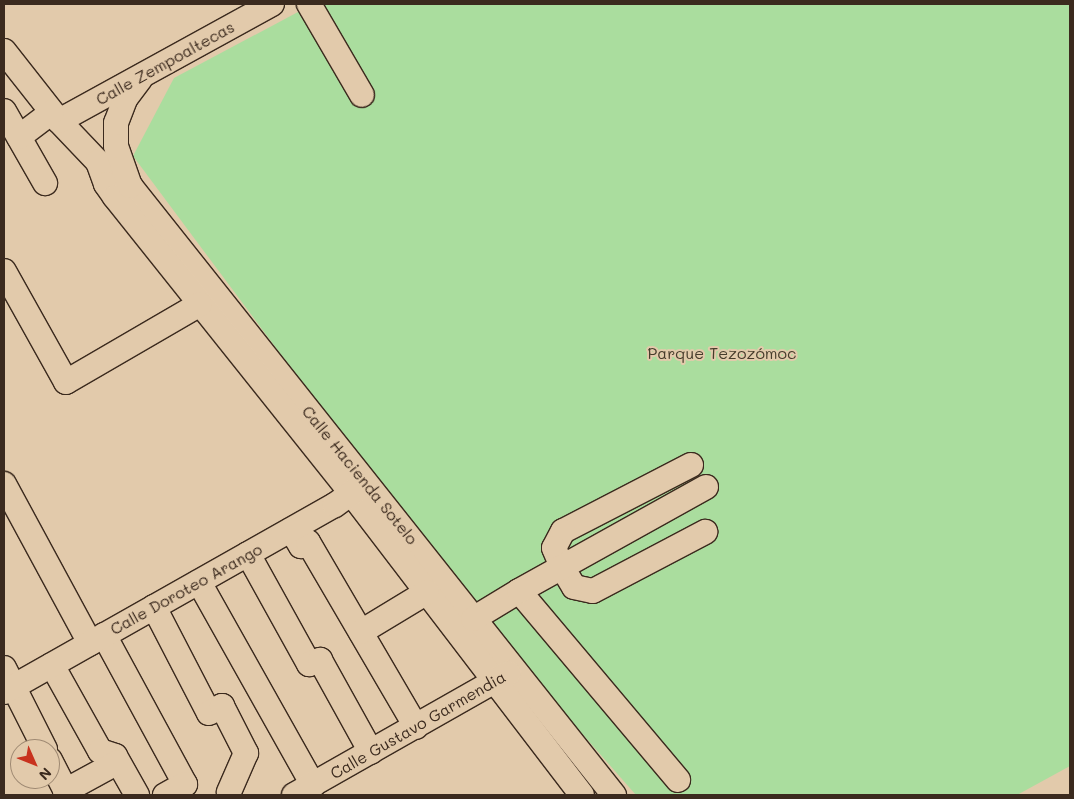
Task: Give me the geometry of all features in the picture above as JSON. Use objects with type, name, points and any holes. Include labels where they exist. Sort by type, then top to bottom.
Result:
[{"type":"street","name":"Calle Zempoaltecas","points":[[19,137],[55,116],[143,76],[272,4]]},
{"type":"street","points":[[309,4],[362,95]]},
{"type":"street","name":"Calle Hacienda Sotelo","points":[[4,51],[55,116],[98,162],[119,175],[131,187],[359,488],[427,592],[614,795]]},
{"type":"street","points":[[131,187],[116,146],[116,123],[125,99],[143,76]]},
{"type":"street","points":[[4,112],[46,183]]},
{"type":"street","name":"Calle Hacienda Sotelo","points":[[98,162],[106,184],[200,304],[474,619],[505,675],[582,795]]},
{"type":"street","points":[[4,271],[66,382],[200,304]]},
{"type":"street","points":[[691,465],[562,532],[554,548],[562,567],[574,586],[593,591],[705,532]]},
{"type":"street","points":[[4,484],[185,784],[165,795]]},
{"type":"street","points":[[474,619],[519,591],[706,487]]},
{"type":"street","name":"Calle Doroteo Arango","points":[[7,682],[52,665],[292,530],[335,505],[359,488]]},
{"type":"street","points":[[292,530],[301,546],[308,542],[416,727]]},
{"type":"street","points":[[248,554],[309,664],[320,660],[371,752]]},
{"type":"street","points":[[199,582],[304,790]]},
{"type":"street","points":[[519,591],[678,780]]},
{"type":"street","points":[[361,632],[427,592]]},
{"type":"street","points":[[154,607],[209,713],[222,706],[246,753],[227,794]]},
{"type":"street","points":[[52,665],[100,751],[115,756],[137,795]]},
{"type":"street","name":"Calle Gustavo Garmendia","points":[[304,790],[505,675]]},
{"type":"street","points":[[7,682],[39,739]]},
{"type":"street","points":[[60,781],[66,793],[118,762]]},
{"type":"green space","name":"Parque Tezozómoc","points":[[313,4],[1070,4],[1070,766],[1017,795],[636,795],[526,670],[279,352],[133,156],[174,78]]}]
